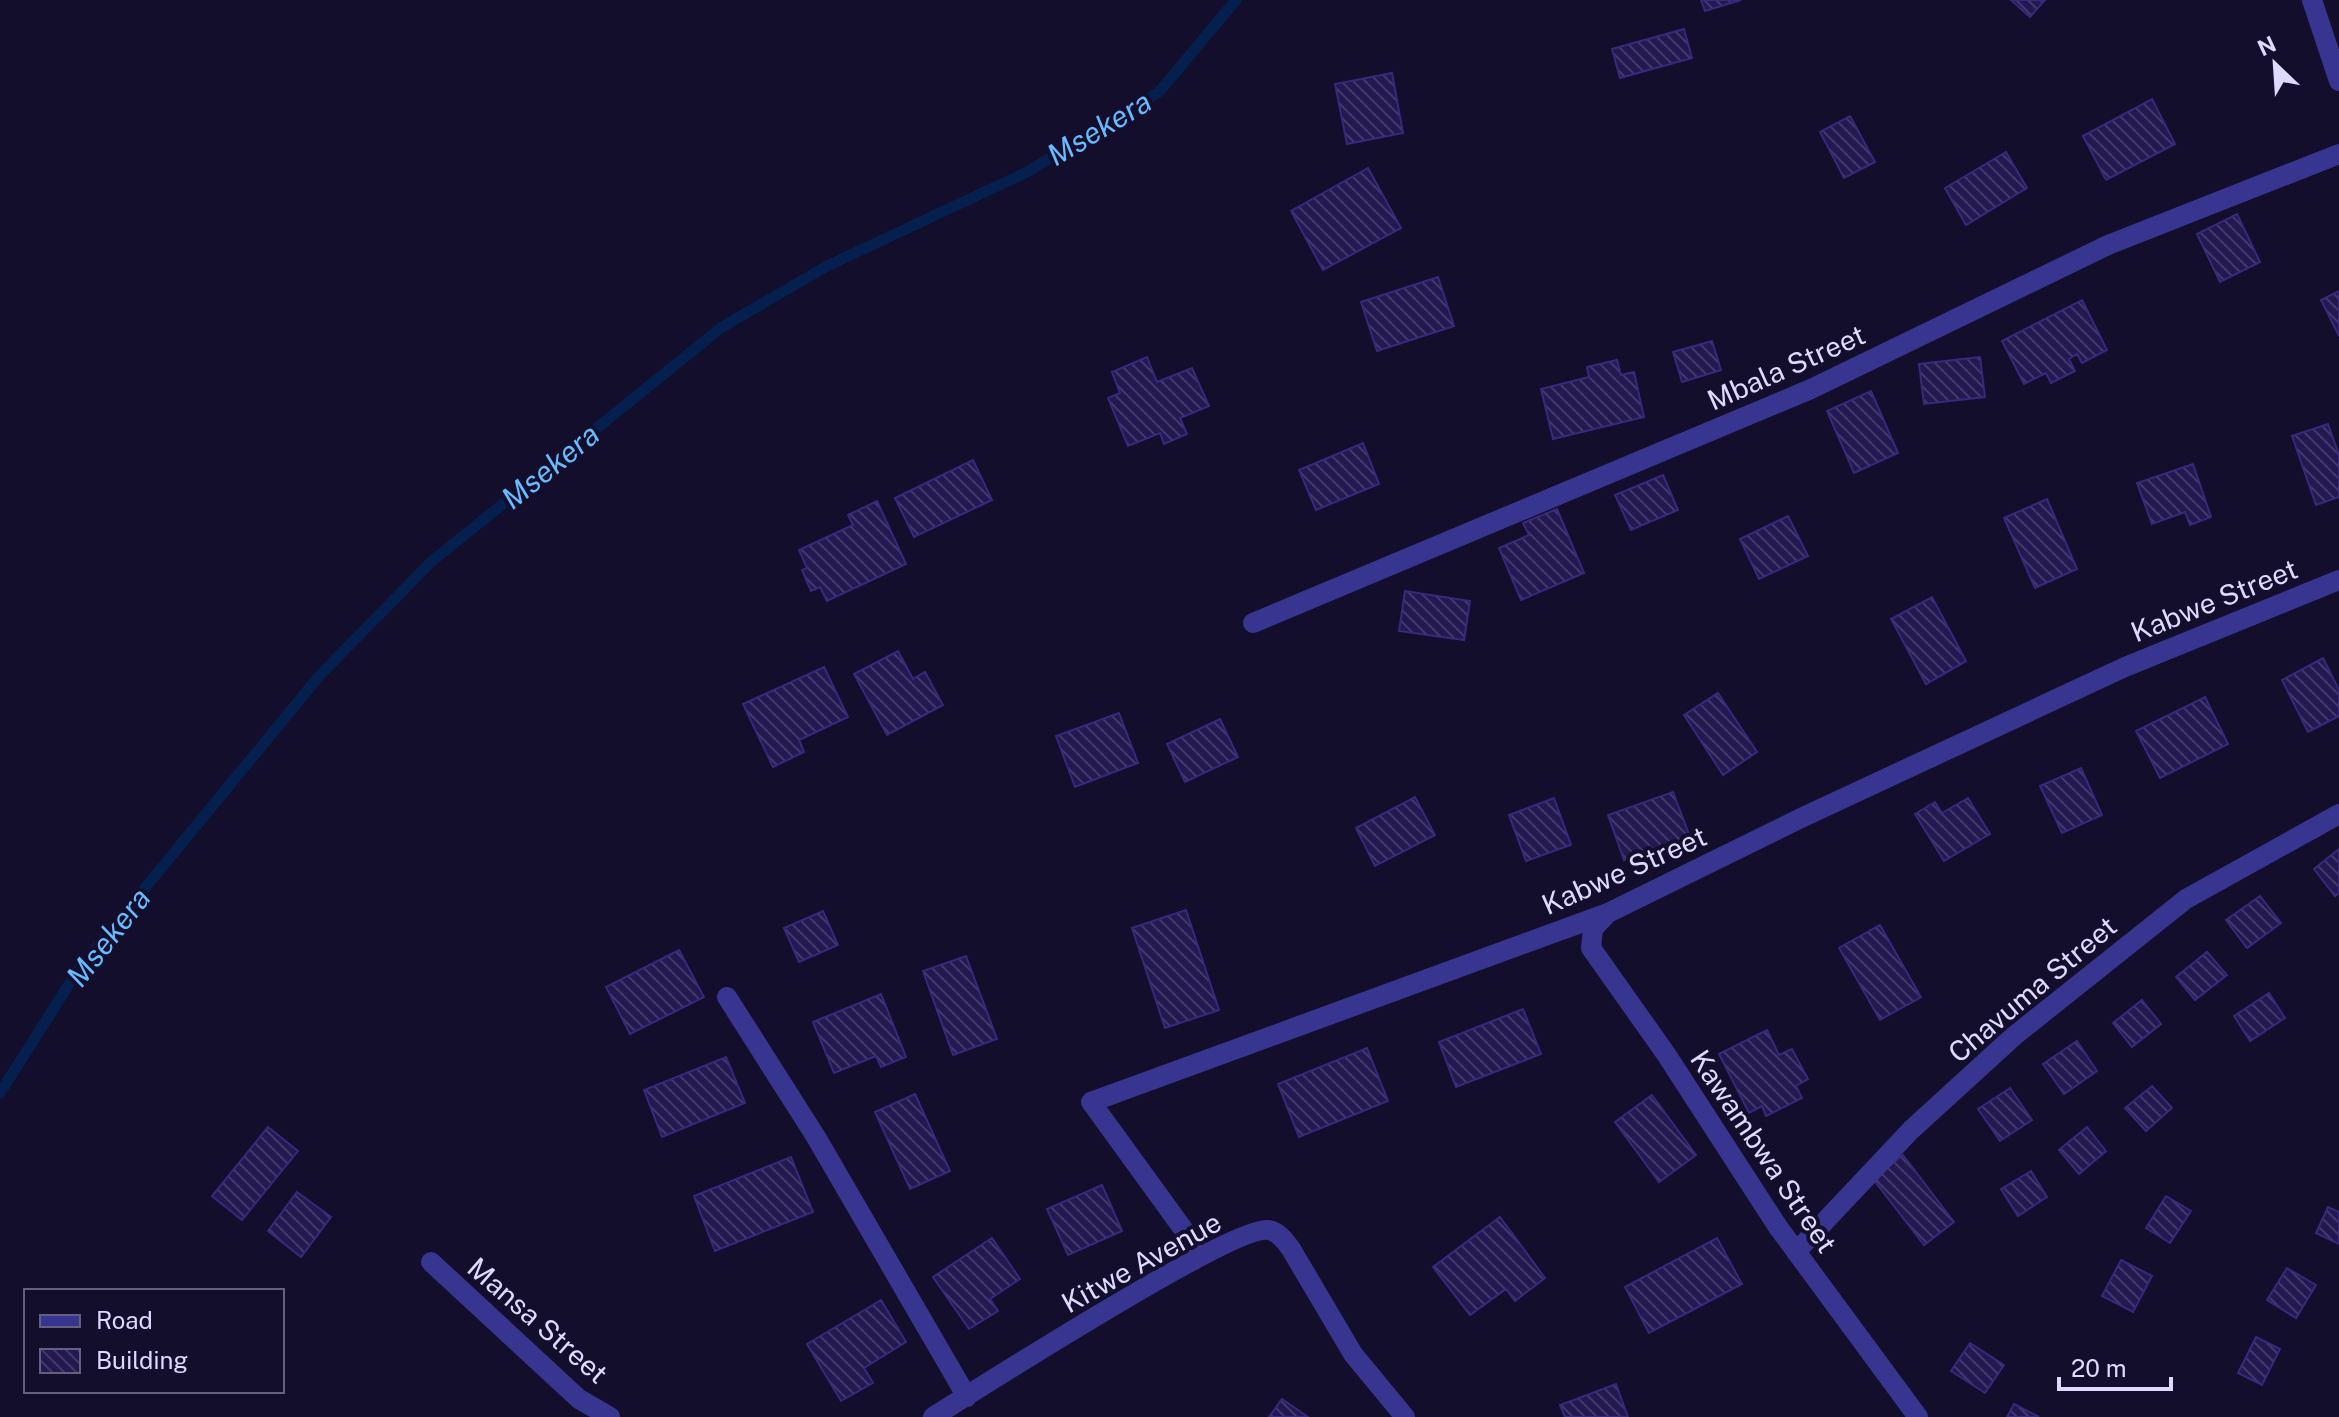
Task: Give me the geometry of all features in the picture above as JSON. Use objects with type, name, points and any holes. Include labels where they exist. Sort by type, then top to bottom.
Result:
[{"type":"street","points":[[2312,0],[2339,81]]},
{"type":"street","name":"Mbala Street","points":[[1253,623],[1811,389],[2108,245],[2339,154]]},
{"type":"street","name":"Kabwe Street","points":[[1202,1255],[1091,1102],[1608,913],[1801,818],[2125,667],[2339,580]]},
{"type":"street","name":"Chavuma Street","points":[[1796,1252],[1911,1130],[2014,1036],[2186,899],[2339,814]]},
{"type":"street","name":"Kawambwa Street","points":[[1608,913],[1593,929],[1591,948],[1666,1054],[1796,1252],[1918,1417]]},
{"type":"street","points":[[727,997],[816,1137],[967,1397]]},
{"type":"street","name":"Kitwe Avenue","points":[[933,1417],[1202,1255],[1251,1233],[1268,1230],[1280,1235],[1291,1249],[1353,1354],[1405,1417]]},
{"type":"street","name":"Mansa Street","points":[[431,1262],[579,1399],[610,1417]]},
{"type":"building","points":[[1701,0],[1741,0],[1705,11]]},
{"type":"building","points":[[2011,0],[2045,0],[2030,17]]},
{"type":"building","points":[[1684,29],[1692,58],[1620,78],[1612,49]]},
{"type":"building","points":[[1392,73],[1403,133],[1347,144],[1335,84]]},
{"type":"building","points":[[2152,99],[2175,144],[2106,180],[2083,136]]},
{"type":"building","points":[[1850,116],[1875,162],[1844,178],[1820,132]]},
{"type":"building","points":[[2006,152],[2027,188],[1966,225],[1945,188]]},
{"type":"building","points":[[1368,168],[1401,228],[1323,270],[1291,211]]},
{"type":"building","points":[[2237,214],[2260,262],[2220,282],[2197,234]]},
{"type":"building","points":[[1438,277],[1454,326],[1377,351],[1361,302]]},
{"type":"building","points":[[2339,291],[2339,336],[2321,300]]},
{"type":"building","points":[[2082,300],[2107,350],[2082,363],[2077,354],[2069,359],[2075,371],[2051,383],[2046,373],[2024,384],[2002,341]]},
{"type":"building","points":[[1712,341],[1721,370],[1682,382],[1673,352]]},
{"type":"building","points":[[1147,357],[1157,382],[1192,368],[1209,406],[1180,418],[1187,434],[1164,444],[1160,433],[1128,446],[1108,398],[1120,393],[1112,372]]},
{"type":"building","points":[[1980,357],[1985,397],[1924,404],[1919,364]]},
{"type":"building","points":[[1617,360],[1621,375],[1634,372],[1644,417],[1553,439],[1541,389],[1589,377],[1587,367]]},
{"type":"building","points":[[1871,391],[1898,453],[1854,473],[1827,411]]},
{"type":"building","points":[[2328,424],[2339,455],[2339,497],[2316,505],[2292,436]]},
{"type":"building","points":[[1363,443],[1379,484],[1316,510],[1299,470]]},
{"type":"building","points":[[973,460],[992,500],[914,537],[895,498]]},
{"type":"building","points":[[2193,464],[2211,517],[2190,525],[2185,512],[2152,524],[2137,483]]},
{"type":"building","points":[[1663,475],[1678,510],[1631,530],[1615,495]]},
{"type":"building","points":[[2047,499],[2077,569],[2035,588],[2004,518]]},
{"type":"building","points":[[877,501],[906,564],[827,601],[820,587],[811,591],[802,570],[807,568],[799,550],[853,525],[848,515]]},
{"type":"building","points":[[1557,509],[1584,573],[1521,600],[1499,548],[1529,535],[1523,523]]},
{"type":"building","points":[[1788,516],[1808,556],[1759,579],[1740,539]]},
{"type":"building","points":[[1405,591],[1470,601],[1464,640],[1399,631]]},
{"type":"building","points":[[1932,597],[1966,661],[1926,684],[1891,619]]},
{"type":"building","points":[[898,651],[913,679],[925,672],[943,705],[887,735],[854,674]]},
{"type":"building","points":[[2323,658],[2339,690],[2339,716],[2308,732],[2282,680]]},
{"type":"building","points":[[824,667],[848,717],[799,740],[804,752],[773,767],[743,704]]},
{"type":"building","points":[[1718,693],[1757,752],[1723,775],[1684,715]]},
{"type":"building","points":[[2205,697],[2228,744],[2160,778],[2136,731]]},
{"type":"building","points":[[1119,713],[1138,763],[1075,787],[1056,736]]},
{"type":"building","points":[[1220,719],[1238,757],[1185,782],[1167,744]]},
{"type":"building","points":[[2081,768],[2102,815],[2062,833],[2040,786]]},
{"type":"building","points":[[1673,792],[1690,837],[1624,860],[1608,815]]},
{"type":"building","points":[[1415,797],[1435,835],[1375,866],[1356,828]]},
{"type":"building","points":[[1554,798],[1571,845],[1526,861],[1509,815]]},
{"type":"building","points":[[1968,798],[1990,834],[1944,861],[1915,814],[1935,802],[1942,813]]},
{"type":"building","points":[[2339,849],[2339,893],[2335,896],[2314,869]]},
{"type":"building","points":[[2260,896],[2281,923],[2247,948],[2226,920]]},
{"type":"building","points":[[1186,910],[1219,1010],[1165,1028],[1132,928]]},
{"type":"building","points":[[823,911],[838,945],[799,962],[784,928]]},
{"type":"building","points":[[1880,925],[1921,997],[1880,1020],[1839,948]]},
{"type":"building","points":[[679,950],[704,997],[630,1034],[606,987]]},
{"type":"building","points":[[2207,952],[2227,975],[2195,1000],[2176,977]]},
{"type":"building","points":[[966,956],[997,1039],[953,1055],[923,971]]},
{"type":"building","points":[[2269,993],[2285,1018],[2250,1041],[2234,1016]]},
{"type":"building","points":[[881,994],[906,1057],[881,1067],[876,1056],[834,1073],[813,1022]]},
{"type":"building","points":[[2142,1000],[2161,1024],[2132,1047],[2113,1023]]},
{"type":"building","points":[[1523,1009],[1541,1054],[1456,1087],[1439,1042]]},
{"type":"building","points":[[1767,1030],[1779,1055],[1792,1049],[1808,1079],[1796,1086],[1802,1098],[1766,1116],[1762,1106],[1749,1113],[1719,1054]]},
{"type":"building","points":[[2077,1041],[2097,1071],[2064,1094],[2043,1064]]},
{"type":"building","points":[[1367,1048],[1388,1101],[1299,1137],[1278,1084]]},
{"type":"building","points":[[726,1057],[745,1103],[662,1137],[644,1090]]},
{"type":"building","points":[[2152,1086],[2172,1108],[2146,1131],[2125,1108]]},
{"type":"building","points":[[2010,1088],[2032,1120],[2000,1141],[1978,1109]]},
{"type":"building","points":[[915,1094],[950,1171],[910,1189],[875,1112]]},
{"type":"building","points":[[1652,1095],[1696,1155],[1659,1182],[1615,1122]]},
{"type":"building","points":[[268,1127],[298,1151],[242,1220],[212,1196]]},
{"type":"building","points":[[2087,1127],[2106,1151],[2079,1174],[2059,1150]]},
{"type":"building","points":[[1903,1155],[1954,1222],[1924,1245],[1873,1179]]},
{"type":"building","points":[[791,1157],[813,1212],[715,1251],[694,1196]]},
{"type":"building","points":[[2031,1171],[2047,1197],[2018,1216],[2001,1189]]},
{"type":"building","points":[[1102,1185],[1122,1231],[1068,1255],[1047,1209]]},
{"type":"building","points":[[297,1192],[331,1217],[301,1257],[268,1231]]},
{"type":"building","points":[[2166,1196],[2191,1211],[2170,1243],[2146,1228]]},
{"type":"building","points":[[2328,1207],[2339,1212],[2339,1244],[2316,1233]]},
{"type":"building","points":[[1500,1217],[1545,1278],[1515,1301],[1506,1289],[1470,1315],[1433,1267]]},
{"type":"building","points":[[992,1238],[1020,1279],[990,1299],[998,1311],[969,1329],[933,1277]]},
{"type":"building","points":[[1717,1238],[1742,1284],[1649,1333],[1625,1287]]},
{"type":"building","points":[[2121,1260],[2152,1276],[2133,1312],[2102,1296]]},
{"type":"building","points":[[2287,1268],[2316,1285],[2296,1318],[2267,1300]]},
{"type":"building","points":[[881,1300],[906,1342],[864,1368],[873,1383],[841,1401],[807,1344]]},
{"type":"building","points":[[2256,1337],[2280,1349],[2262,1385],[2238,1373]]},
{"type":"building","points":[[1970,1343],[2004,1365],[1985,1393],[1951,1371]]},
{"type":"building","points":[[1616,1384],[1628,1417],[1565,1417],[1560,1405]]},
{"type":"building","points":[[1282,1399],[1308,1417],[1269,1417]]},
{"type":"building","points":[[2014,1404],[2039,1417],[2007,1417]]},
{"type":"waterway","name":"Msekera","points":[[0,1093],[80,967],[320,675],[431,562],[722,327],[827,266],[1027,172],[1159,92],[1236,0]]}]
